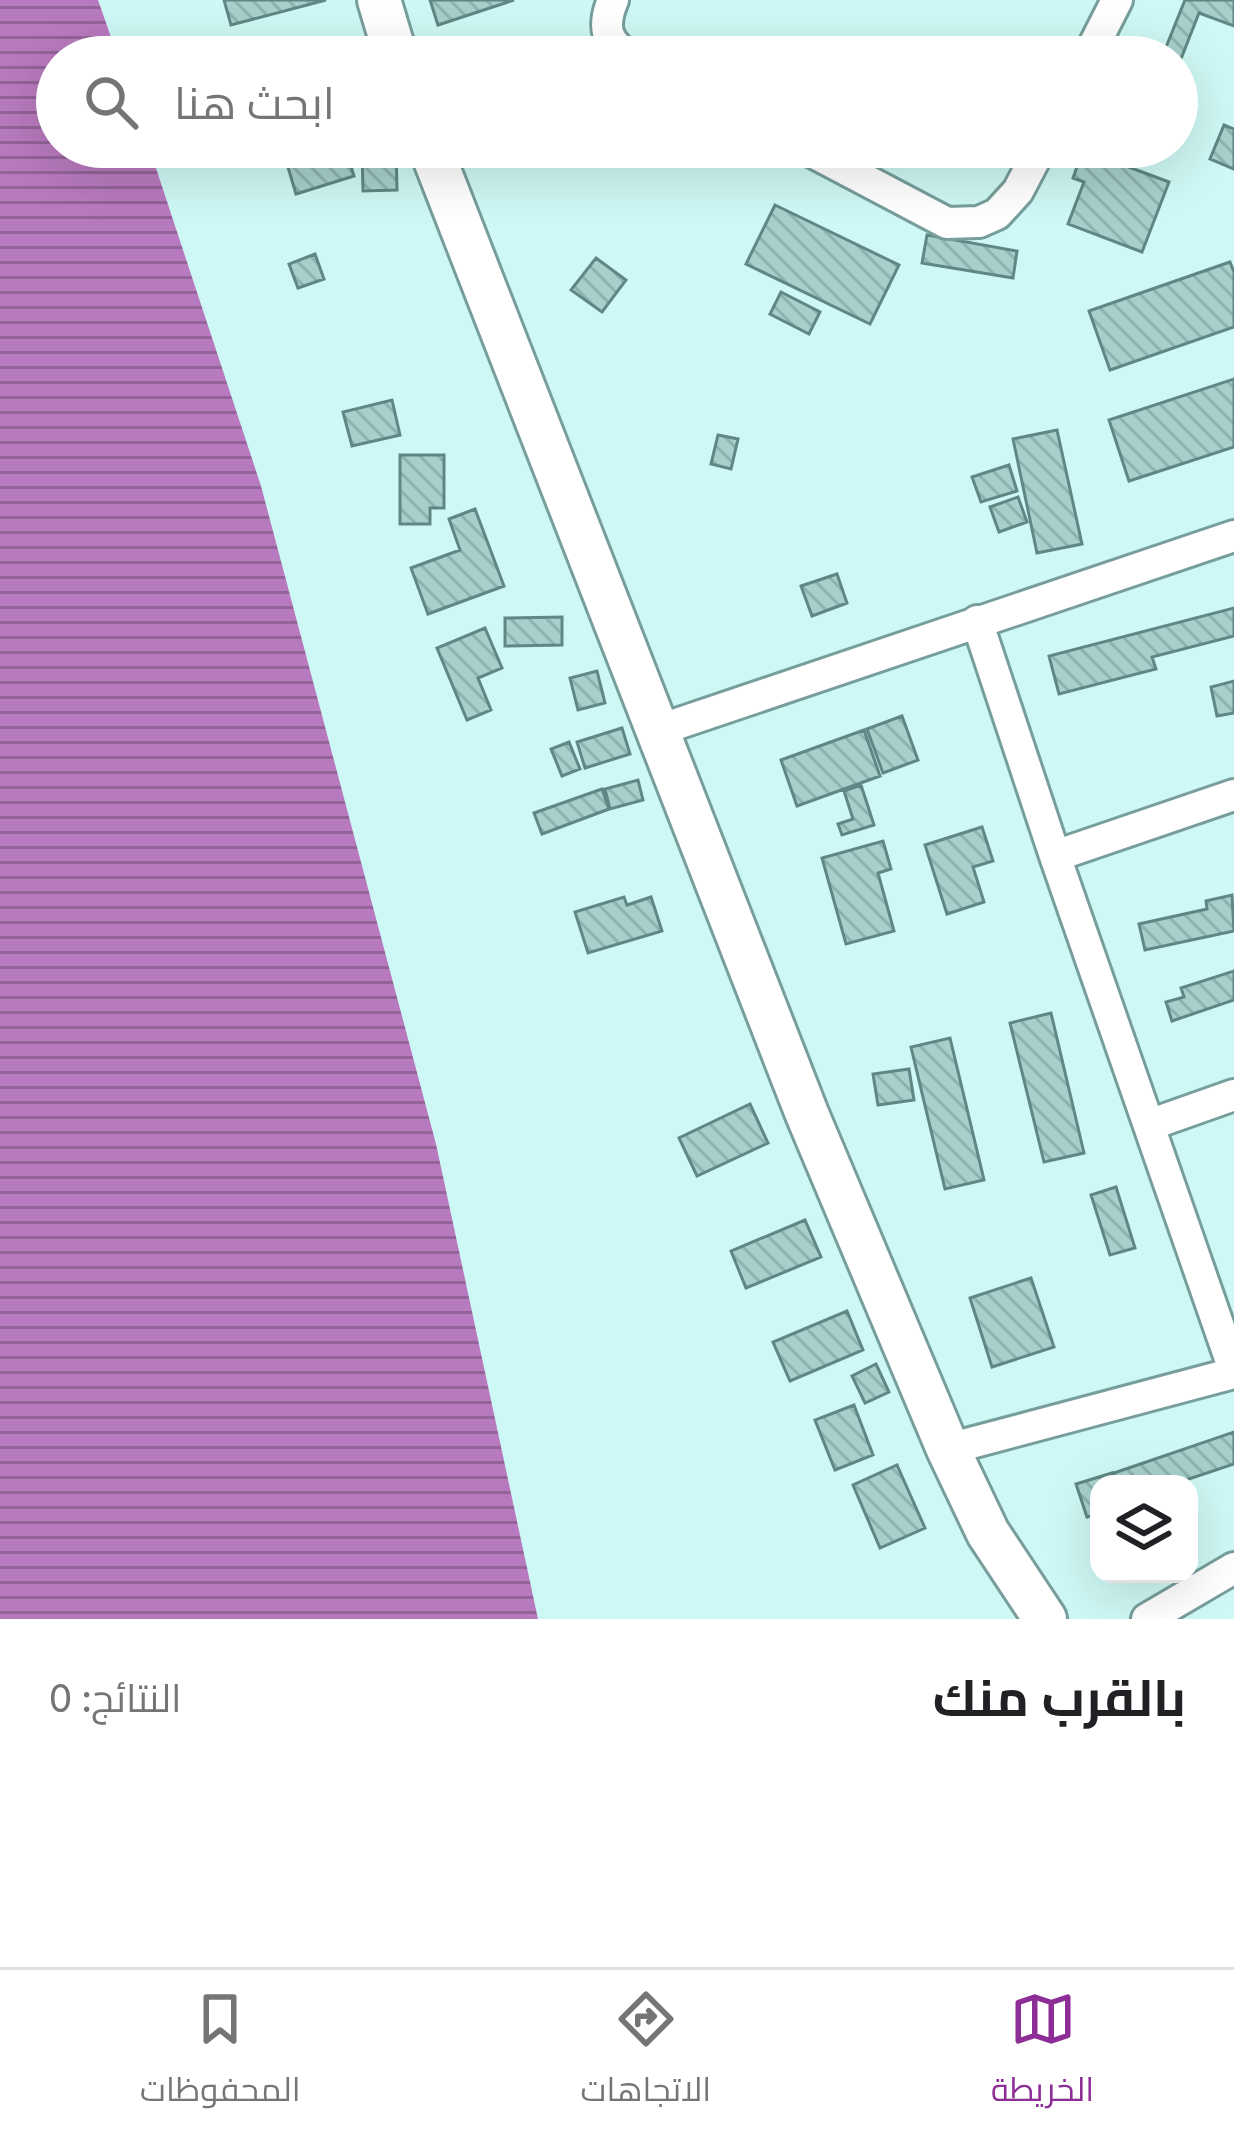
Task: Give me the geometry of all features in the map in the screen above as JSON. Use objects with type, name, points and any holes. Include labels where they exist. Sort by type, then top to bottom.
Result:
[{"type":"street","points":[[379,0],[390,36]]},
{"type":"street","points":[[609,36],[606,18],[613,0]]},
{"type":"street","points":[[1099,36],[1118,0]]},
{"type":"street","points":[[438,168],[807,1114],[948,1449],[988,1533],[1046,1619]]},
{"type":"street","points":[[843,168],[947,223],[979,222],[997,214],[1018,191],[1030,168]]},
{"type":"street","points":[[656,731],[1234,536]]},
{"type":"street","points":[[948,1449],[1234,1372],[977,621]]},
{"type":"street","points":[[1055,856],[1234,795]]},
{"type":"street","points":[[1149,1124],[1234,1095]]},
{"type":"street","points":[[1147,1619],[1234,1568]]},
{"type":"shaded area","points":[[0,0],[98,0],[111,36],[36,36],[36,168],[156,168],[261,486],[436,1144],[538,1619],[0,1619]]},
{"type":"building","points":[[224,0],[326,0],[231,25]]},
{"type":"building","points":[[430,0],[514,0],[438,25]]},
{"type":"building","points":[[1185,0],[1234,0],[1234,26],[1199,13],[1190,36],[1170,36]]},
{"type":"building","points":[[1224,125],[1234,129],[1234,169],[1210,159]]},
{"type":"building","points":[[288,168],[352,168],[354,176],[296,194]]},
{"type":"building","points":[[362,168],[396,168],[397,190],[363,191]]},
{"type":"building","points":[[1077,168],[1131,168],[1169,182],[1142,252],[1068,224],[1084,182],[1073,178]]},
{"type":"building","points":[[775,205],[899,265],[870,324],[746,264]]},
{"type":"building","points":[[927,235],[1017,251],[1013,278],[922,263]]},
{"type":"building","points":[[315,254],[324,279],[298,288],[289,264]]},
{"type":"building","points":[[596,258],[626,280],[602,312],[571,290]]},
{"type":"building","points":[[1230,262],[1234,327],[1110,370],[1089,311]]},
{"type":"building","points":[[781,292],[820,312],[809,334],[770,314]]},
{"type":"building","points":[[1234,379],[1234,447],[1129,481],[1109,420]]},
{"type":"building","points":[[392,400],[400,435],[352,446],[343,412]]},
{"type":"building","points":[[1057,430],[1082,544],[1037,553],[1013,439]]},
{"type":"building","points":[[718,435],[738,439],[731,469],[711,464]]},
{"type":"building","points":[[400,455],[444,455],[444,508],[430,508],[430,524],[400,524]]},
{"type":"building","points":[[1009,465],[1017,491],[981,502],[972,477]]},
{"type":"building","points":[[1018,497],[1027,522],[999,532],[990,507]]},
{"type":"building","points":[[475,509],[504,586],[428,614],[411,568],[460,550],[449,519]]},
{"type":"building","points":[[837,574],[847,603],[812,616],[801,586]]},
{"type":"building","points":[[1234,608],[1234,636],[1152,657],[1156,669],[1059,694],[1049,656]]},
{"type":"building","points":[[562,617],[562,645],[505,646],[505,618]]},
{"type":"building","points":[[485,628],[502,668],[478,678],[491,710],[467,720],[437,648]]},
{"type":"building","points":[[597,671],[605,703],[578,710],[570,678]]},
{"type":"building","points":[[1234,681],[1234,713],[1217,716],[1211,687]]},
{"type":"building","points":[[902,716],[918,760],[883,773],[867,729]]},
{"type":"building","points":[[622,728],[630,754],[585,768],[577,742]]},
{"type":"building","points":[[864,730],[880,776],[797,806],[781,760]]},
{"type":"building","points":[[569,742],[580,769],[562,776],[551,749]]},
{"type":"building","points":[[638,780],[643,800],[610,809],[605,789]]},
{"type":"building","points":[[861,785],[874,825],[842,835],[838,824],[853,819],[844,791]]},
{"type":"building","points":[[602,789],[609,809],[542,834],[534,813]]},
{"type":"building","points":[[982,827],[993,861],[973,867],[984,902],[947,914],[925,845]]},
{"type":"building","points":[[883,841],[891,869],[878,873],[894,931],[846,944],[822,858]]},
{"type":"building","points":[[1232,895],[1234,931],[1145,950],[1139,924],[1207,909],[1206,901]]},
{"type":"building","points":[[624,897],[627,905],[651,897],[662,931],[588,953],[575,912]]},
{"type":"building","points":[[1234,971],[1234,1000],[1172,1021],[1166,1002],[1184,997],[1181,988]]},
{"type":"building","points":[[1051,1013],[1084,1153],[1044,1162],[1010,1023]]},
{"type":"building","points":[[950,1038],[984,1180],[945,1189],[911,1047]]},
{"type":"building","points":[[909,1069],[914,1100],[878,1105],[873,1074]]},
{"type":"building","points":[[750,1104],[768,1143],[697,1176],[679,1138]]},
{"type":"building","points":[[1116,1187],[1135,1248],[1110,1255],[1091,1195]]},
{"type":"building","points":[[805,1220],[821,1257],[746,1288],[731,1251]]},
{"type":"building","points":[[1031,1278],[1054,1347],[992,1367],[970,1298]]},
{"type":"building","points":[[847,1311],[863,1350],[790,1381],[773,1342]]},
{"type":"building","points":[[876,1364],[889,1392],[865,1403],[852,1376]]},
{"type":"building","points":[[854,1405],[873,1455],[835,1470],[815,1420]]},
{"type":"building","points":[[1234,1432],[1234,1464],[1198,1476],[1114,1473]]},
{"type":"building","points":[[897,1465],[925,1528],[880,1548],[853,1485]]},
{"type":"building","points":[[1090,1480],[1090,1516],[1087,1517],[1076,1484]]}]
